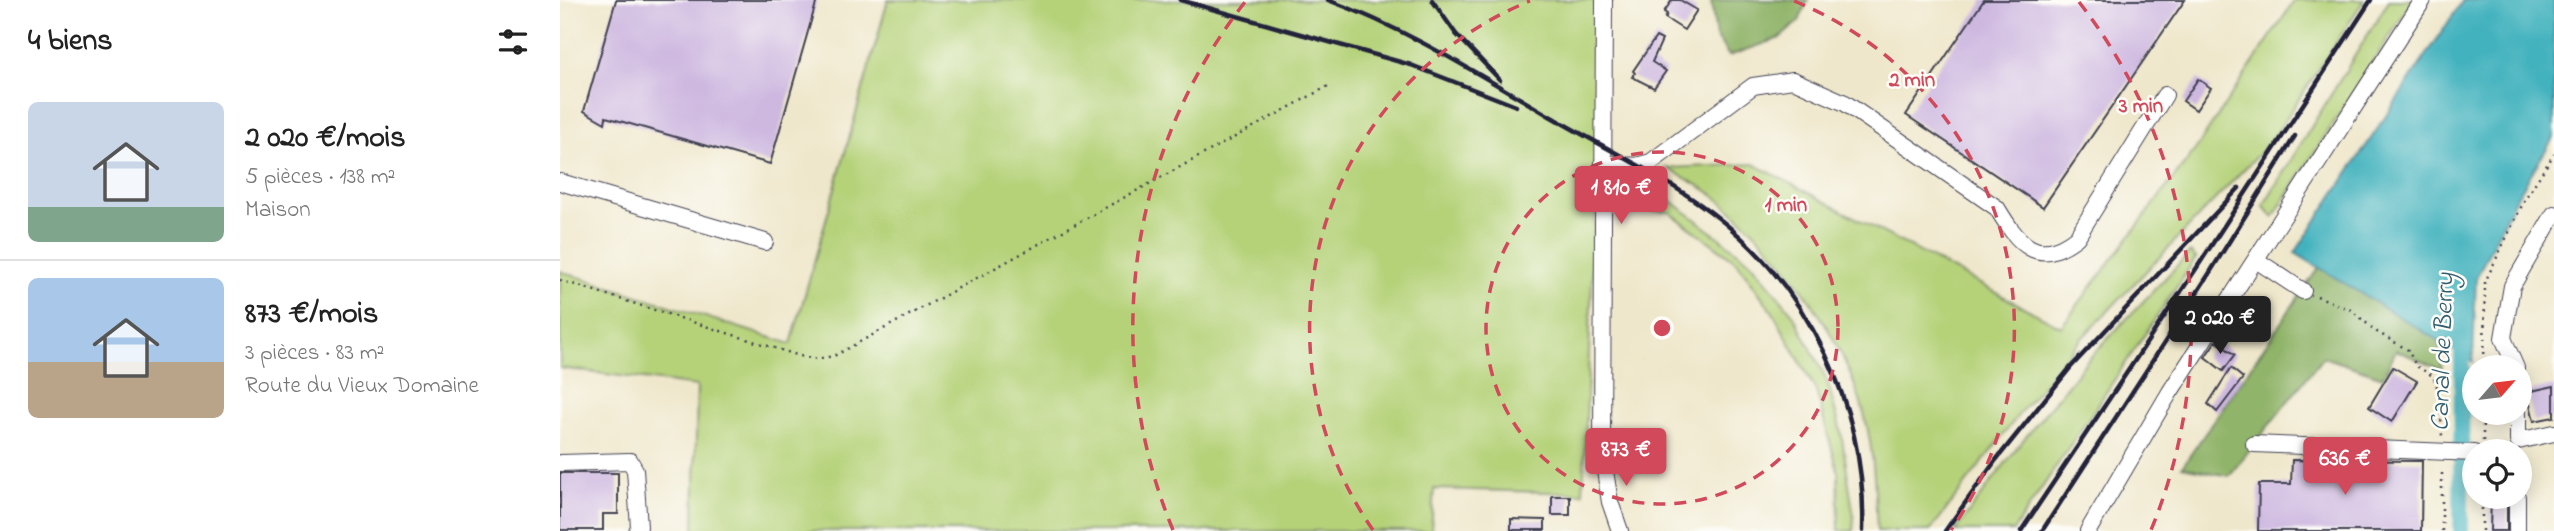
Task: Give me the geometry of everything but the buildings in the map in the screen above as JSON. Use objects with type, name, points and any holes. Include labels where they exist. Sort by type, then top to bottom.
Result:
[{"type":"street","points":[[1604,0],[1602,452],[1610,502],[1620,531]]},
{"type":"street","points":[[2088,531],[2170,392],[2423,0]]},
{"type":"street","points":[[1603,163],[1636,166],[1651,162],[1753,86],[1793,80],[1845,103],[1997,208],[2013,234],[2025,247],[2045,253],[2064,247],[2077,237],[2165,95]]},
{"type":"street","points":[[560,182],[765,242]]},
{"type":"street","points":[[2510,355],[2503,338],[2512,286],[2554,215]]},
{"type":"street","points":[[2256,260],[2303,291]]},
{"type":"street","points":[[2532,441],[2554,433]]},
{"type":"street","points":[[2254,444],[2462,453]]},
{"type":"street","points":[[560,463],[630,461],[635,470],[639,527],[637,531]]},
{"type":"street","points":[[2517,509],[2517,531]]},
{"type":"path","points":[[560,280],[800,356],[816,359],[834,356],[1332,85]]},
{"type":"path","points":[[2484,355],[2485,282],[2526,197],[2554,154]]},
{"type":"path","points":[[2303,291],[2351,310],[2377,332],[2408,350],[2416,366],[2433,376],[2440,396],[2445,453],[2442,531]]},
{"type":"path","points":[[2482,509],[2482,531]]},
{"type":"green space","points":[[888,0],[1604,0],[1583,493],[1434,489],[1431,531],[694,531],[697,386],[560,368],[560,271],[791,344]]},
{"type":"green space","points":[[1711,0],[1808,0],[1799,21],[1780,38],[1729,56],[1716,36]]},
{"type":"green space","points":[[2295,0],[2364,0],[2272,140],[2081,339],[2023,409],[1930,531],[1877,531],[1873,465],[1865,416],[1849,371],[1819,314],[1781,261],[1737,215],[1708,191],[1667,168],[1754,164],[2061,327],[2195,150]]},
{"type":"green space","points":[[2389,0],[2413,0],[2273,217],[2263,206]]},
{"type":"green space","points":[[1643,179],[1752,263],[1793,314],[1827,380],[1841,432],[1854,517],[1853,531],[1839,531],[1838,471],[1816,391],[1774,314],[1737,262],[1669,212],[1611,207],[1610,188],[1615,183]]},
{"type":"green space","points":[[2190,252],[2196,258],[2013,531],[1955,531],[2086,362]]},
{"type":"green space","points":[[2319,267],[2439,341],[2442,370],[2396,350],[2383,377],[2323,357],[2229,476],[2182,467]]},
{"type":"water","points":[[2463,0],[2554,0],[2554,137],[2513,203],[2476,278],[2473,355],[2462,355],[2295,253]]},
{"type":"waterway","name":"Canal de Berry","points":[[2461,531],[2462,334]]},
{"type":"railway","points":[[1180,0],[1411,65],[1516,106]]},
{"type":"railway","points":[[1328,0],[1386,24],[1441,53],[1653,174],[1693,199],[1747,243],[1777,277],[1803,314],[1825,354],[1843,396],[1855,440],[1862,485],[1863,531]]},
{"type":"railway","points":[[1432,0],[1456,34],[1500,80]]},
{"type":"railway","points":[[2021,531],[2371,0]]},
{"type":"railway","points":[[2042,531],[2295,136]]},
{"type":"railway","points":[[1945,531],[1996,460],[2070,368],[2239,188]]}]
